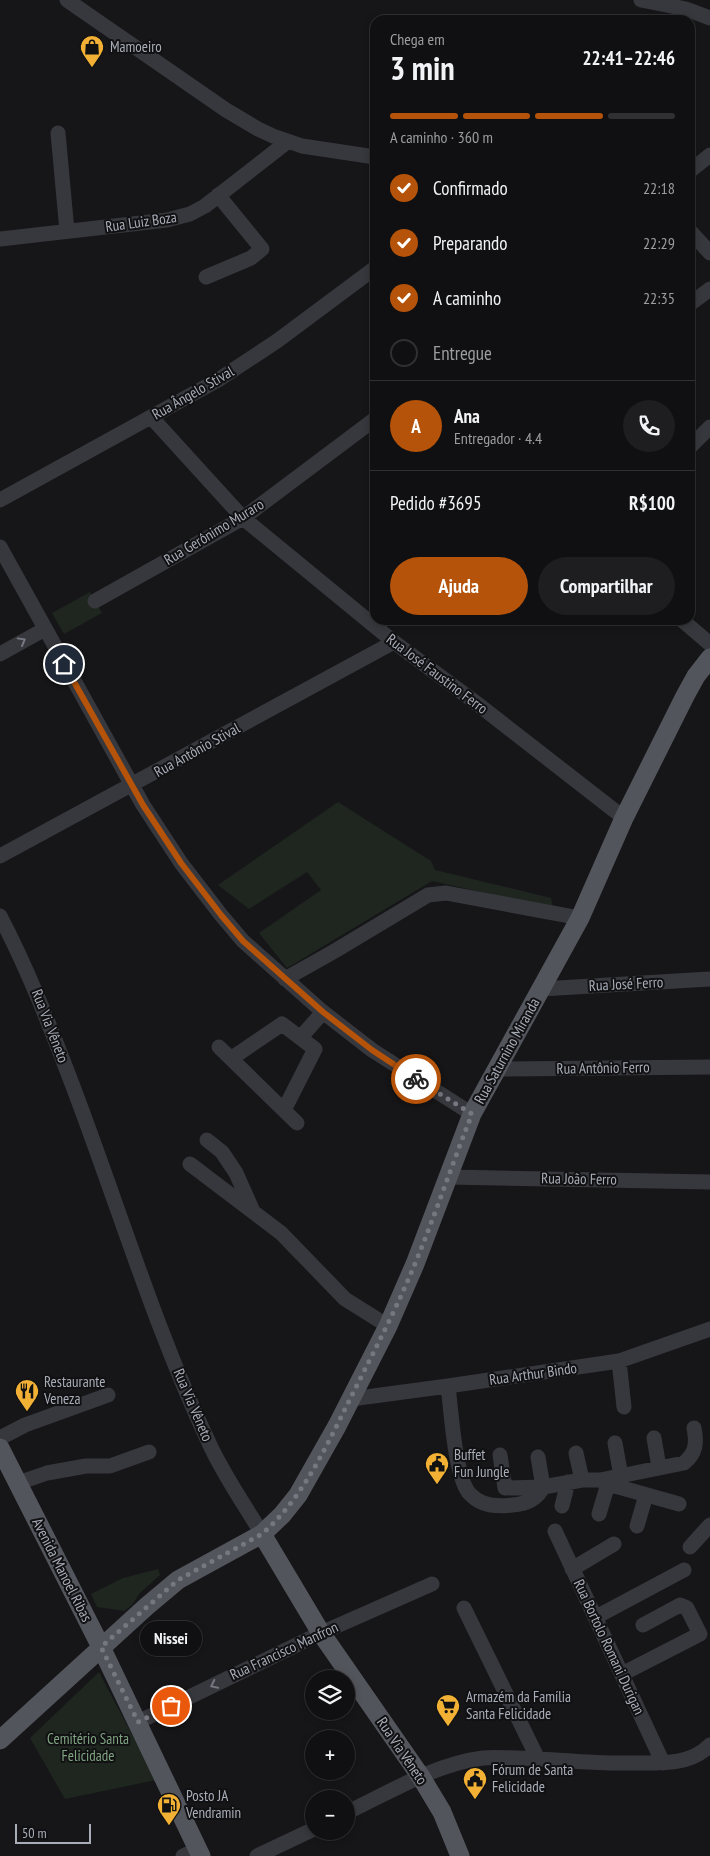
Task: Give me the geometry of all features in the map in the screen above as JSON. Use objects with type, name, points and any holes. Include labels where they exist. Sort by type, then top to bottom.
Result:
[{"type":"main road","name":"Rua Saturnino Miranda","points":[[0,1740],[101,1647],[178,1580],[262,1534],[282,1515],[298,1495],[337,1426],[388,1326],[415,1264],[472,1114],[580,918],[624,818],[696,676],[710,658]]},
{"type":"main road","name":"Avenida Manoel Ribas","points":[[0,1448],[138,1722],[194,1854]]},
{"type":"main road","name":"Rua Via Vêneto","points":[[262,1534],[321,1633],[421,1777],[442,1812],[460,1856]]},
{"type":"street","points":[[67,0],[234,115],[258,129],[287,142],[318,149],[370,156]]},
{"type":"street","points":[[641,0],[686,9],[710,18]]},
{"type":"street","points":[[58,133],[67,231]]},
{"type":"street","name":"Rua Luiz Boza","points":[[0,239],[179,218],[198,211],[287,142]]},
{"type":"street","points":[[206,277],[251,258],[262,249],[218,195]]},
{"type":"street","points":[[695,237],[710,254]]},
{"type":"street","name":"Rua Ângelo Stival","points":[[0,500],[218,380],[250,360],[370,272]]},
{"type":"street","points":[[695,300],[710,289]]},
{"type":"street","name":"Rua José Faustino Ferro","points":[[152,418],[243,518],[370,622]]},
{"type":"street","name":"Rua Gerônimo Muraro","points":[[95,601],[243,518],[370,423]]},
{"type":"street","points":[[695,441],[710,426]]},
{"type":"street","points":[[0,547],[131,786],[181,863],[221,915],[243,941],[323,1012],[372,1050],[472,1114]]},
{"type":"street","name":"Rua José Faustino Ferro","points":[[373,625],[624,818]]},
{"type":"street","points":[[688,625],[710,644]]},
{"type":"street","points":[[0,654],[45,629]]},
{"type":"street","name":"Rua Antônio Stival","points":[[0,856],[394,642]]},
{"type":"street","points":[[285,979],[428,895],[446,893],[580,918]]},
{"type":"street","name":"Rua Via Vêneto","points":[[0,916],[33,983],[59,1048],[143,1282],[179,1374],[209,1444],[262,1534]]},
{"type":"street","name":"Rua José Ferro","points":[[541,989],[710,979]]},
{"type":"street","points":[[301,1037],[323,1012]]},
{"type":"street","points":[[232,1058],[282,1024],[315,1049],[284,1110]]},
{"type":"street","points":[[219,1047],[297,1123]]},
{"type":"street","name":"Rua Antônio Ferro","points":[[497,1069],[710,1067]]},
{"type":"street","points":[[207,1140],[222,1152],[236,1173],[253,1210]]},
{"type":"street","points":[[190,1164],[281,1233],[345,1299],[388,1326]]},
{"type":"street","name":"Rua João Ferro","points":[[448,1177],[709,1185]]},
{"type":"street","name":"Rua Arthur Bindo","points":[[351,1398],[619,1361],[710,1329]]},
{"type":"street","points":[[619,1361],[624,1407]]},
{"type":"street","points":[[448,1386],[461,1475],[468,1493],[478,1501],[499,1507],[526,1504],[537,1496],[543,1487],[538,1457]]},
{"type":"street","points":[[0,1438],[25,1425],[108,1395]]},
{"type":"street","points":[[604,1482],[621,1476],[684,1463],[692,1456],[696,1442],[694,1428]]},
{"type":"street","points":[[654,1438],[660,1468]]},
{"type":"street","points":[[615,1443],[621,1476]]},
{"type":"street","points":[[18,1483],[47,1473],[86,1466],[110,1466],[149,1452]]},
{"type":"street","points":[[562,1506],[575,1481],[576,1453]]},
{"type":"street","points":[[500,1455],[505,1488],[543,1487],[575,1481],[604,1482],[678,1504]]},
{"type":"street","points":[[600,1514],[604,1482]]},
{"type":"street","points":[[637,1526],[646,1495]]},
{"type":"street","points":[[690,1547],[710,1525]]},
{"type":"street","name":"Rua Bortolo Romani Durigan","points":[[555,1530],[663,1763]]},
{"type":"street","points":[[572,1568],[614,1544]]},
{"type":"street","points":[[596,1617],[684,1570]]},
{"type":"street","name":"Rua Francisco Manfron","points":[[138,1722],[321,1633],[432,1584]]},
{"type":"street","points":[[622,1674],[700,1634],[688,1608],[684,1605],[680,1605],[644,1625]]},
{"type":"street","points":[[464,1608],[538,1759]]},
{"type":"street","points":[[355,1809],[421,1777],[463,1762],[485,1758],[618,1764],[663,1763],[685,1760],[699,1755],[710,1745]]},
{"type":"street","points":[[257,1856],[305,1832]]},
{"type":"green space","points":[[90,592],[102,613],[64,634],[52,613]]},
{"type":"green space","points":[[338,802],[431,861],[435,870],[551,898],[553,908],[432,881],[287,968],[259,933],[321,890],[307,872],[249,909],[218,885]]},
{"type":"green space","points":[[158,1569],[160,1575],[124,1611],[97,1607],[91,1594],[123,1578]]},
{"type":"green space","name":"Cemitério Santa Felicidade","points":[[99,1672],[156,1780],[65,1799],[30,1738]]},
{"type":"way so far","points":[[171,1706],[138,1722],[101,1647],[178,1580],[262,1534],[273,1525],[298,1495],[337,1426],[388,1326],[415,1264],[472,1114],[416,1079]]},
{"type":"place","name":"Mamoeiro","points":[[92,68]]},
{"type":"place","name":"Restaurante Veneza","points":[[27,1412]]},
{"type":"place","name":"Buffet Fun Jungle","points":[[437,1485]]},
{"type":"place","name":"Nissei","points":[[171,1706]]},
{"type":"place","name":"Armazém da Família Santa Felicidade","points":[[448,1727]]},
{"type":"place","name":"Fórum de Santa Felicidade","points":[[475,1800]]},
{"type":"place","name":"Posto JA Vendramin","points":[[169,1826]]},
{"type":"route","points":[[64,664],[131,786],[158,829],[200,890],[243,941],[323,1012],[372,1050],[416,1079]]}]
